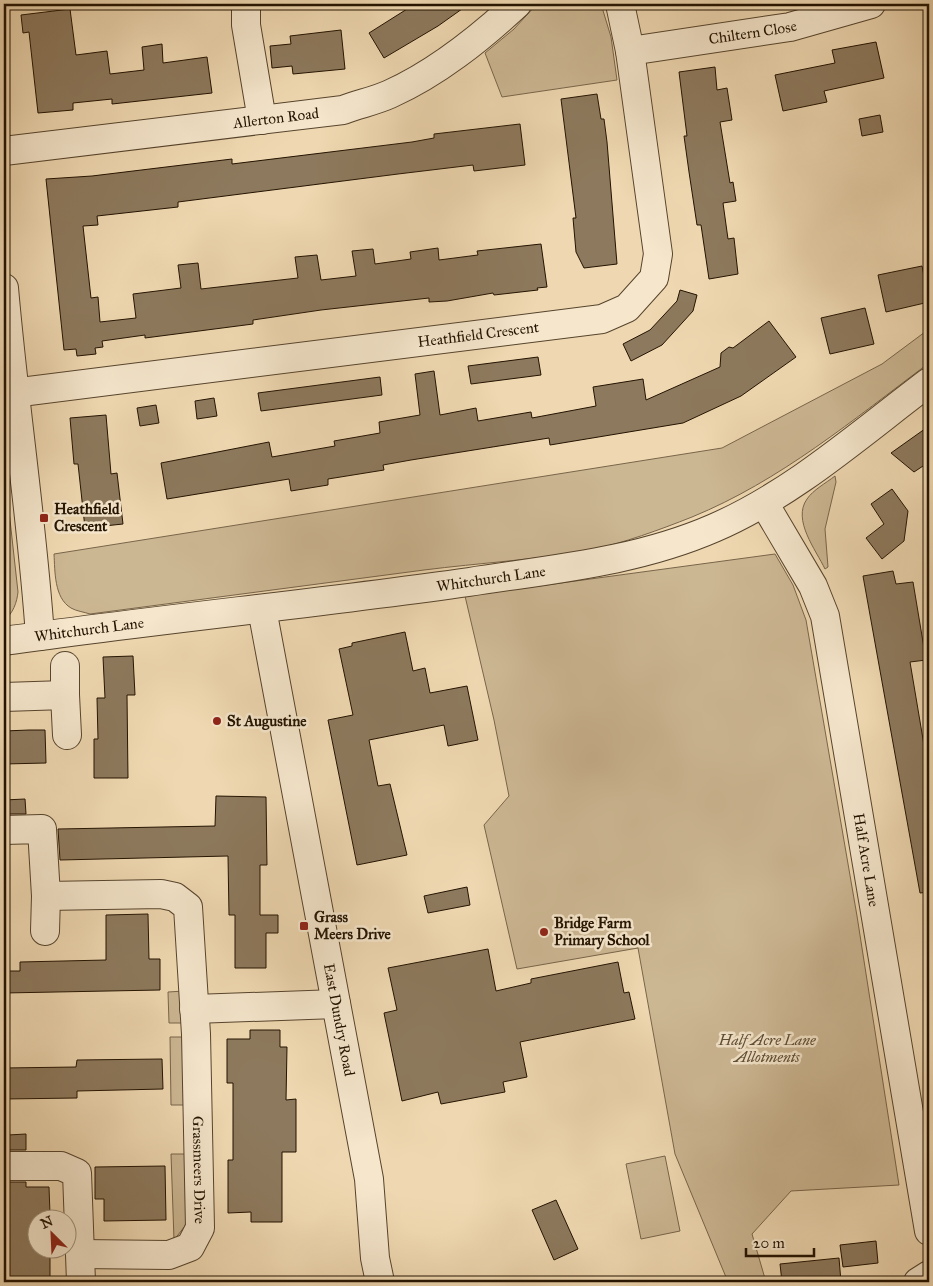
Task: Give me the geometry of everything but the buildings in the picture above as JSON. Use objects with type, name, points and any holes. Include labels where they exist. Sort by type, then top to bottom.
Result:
[{"type":"street","points":[[246,4],[246,25],[262,120]]},
{"type":"street","name":"Allerton Road","points":[[4,151],[343,110],[390,94],[469,46],[517,4]]},
{"type":"street","name":"Heathfield Crescent","points":[[13,393],[602,319],[627,308],[654,278],[658,254],[630,51],[620,4]]},
{"type":"street","name":"Chiltern Close","points":[[630,51],[790,27],[871,4]]},
{"type":"street","points":[[4,288],[13,393],[34,554],[40,636]]},
{"type":"street","name":"Whitchurch Lane","points":[[4,641],[333,601],[601,562],[661,549],[714,528],[764,503],[929,382]]},
{"type":"street","name":"Half Acre Lane","points":[[764,503],[809,578],[825,616],[919,1114],[929,1230]]},
{"type":"street","name":"East Dundry Road","points":[[262,609],[369,1179],[375,1258],[380,1282]]},
{"type":"street","points":[[65,666],[67,735]]},
{"type":"street","points":[[4,697],[65,695]]},
{"type":"street","points":[[4,830],[42,829],[46,896],[45,931]]},
{"type":"street","name":"Grassmeers Drive","points":[[46,896],[162,894],[175,897],[188,908],[194,1009],[200,1228],[190,1247],[169,1255],[81,1254]]},
{"type":"street","points":[[194,1009],[336,1004]]},
{"type":"street","points":[[4,1166],[61,1166],[77,1173],[81,1282]]},
{"type":"street","points":[[918,1282],[929,1275]]},
{"type":"green space","points":[[537,4],[601,4],[611,37],[617,80],[502,97],[485,53],[514,29]]},
{"type":"green space","points":[[929,329],[929,363],[815,448],[756,486],[724,502],[692,517],[629,540],[590,550],[549,556],[424,570],[90,614],[78,611],[65,604],[58,591],[54,554],[722,448],[882,364]]},
{"type":"green space","points":[[4,466],[18,592],[14,608],[4,620]]},
{"type":"green space","points":[[835,476],[836,482],[825,529],[828,567],[825,569],[807,535],[802,516],[803,507],[807,499]]},
{"type":"green space","name":"Half Acre Lane Allotments","points":[[775,554],[793,585],[806,620],[857,916],[899,1185],[791,1191],[752,1234],[766,1282],[728,1282],[675,1154],[638,948],[517,969],[484,825],[509,796],[494,720],[465,596]]},
{"type":"green space","points":[[184,991],[185,1023],[169,1023],[168,992]]},
{"type":"green space","points":[[170,1037],[185,1037],[186,1105],[171,1105]]},
{"type":"green space","points":[[171,1154],[186,1154],[187,1218],[185,1226],[174,1240]]},
{"type":"green space","points":[[665,1156],[680,1231],[641,1239],[626,1164]]},
{"type":"place","name":"Heathfield Crescent","points":[[44,518]]},
{"type":"place","name":"St Augustine","points":[[217,721]]},
{"type":"place","name":"Grass Meers Drive","points":[[304,926]]},
{"type":"place","name":"Bridge Farm Primary School","points":[[544,932]]}]
